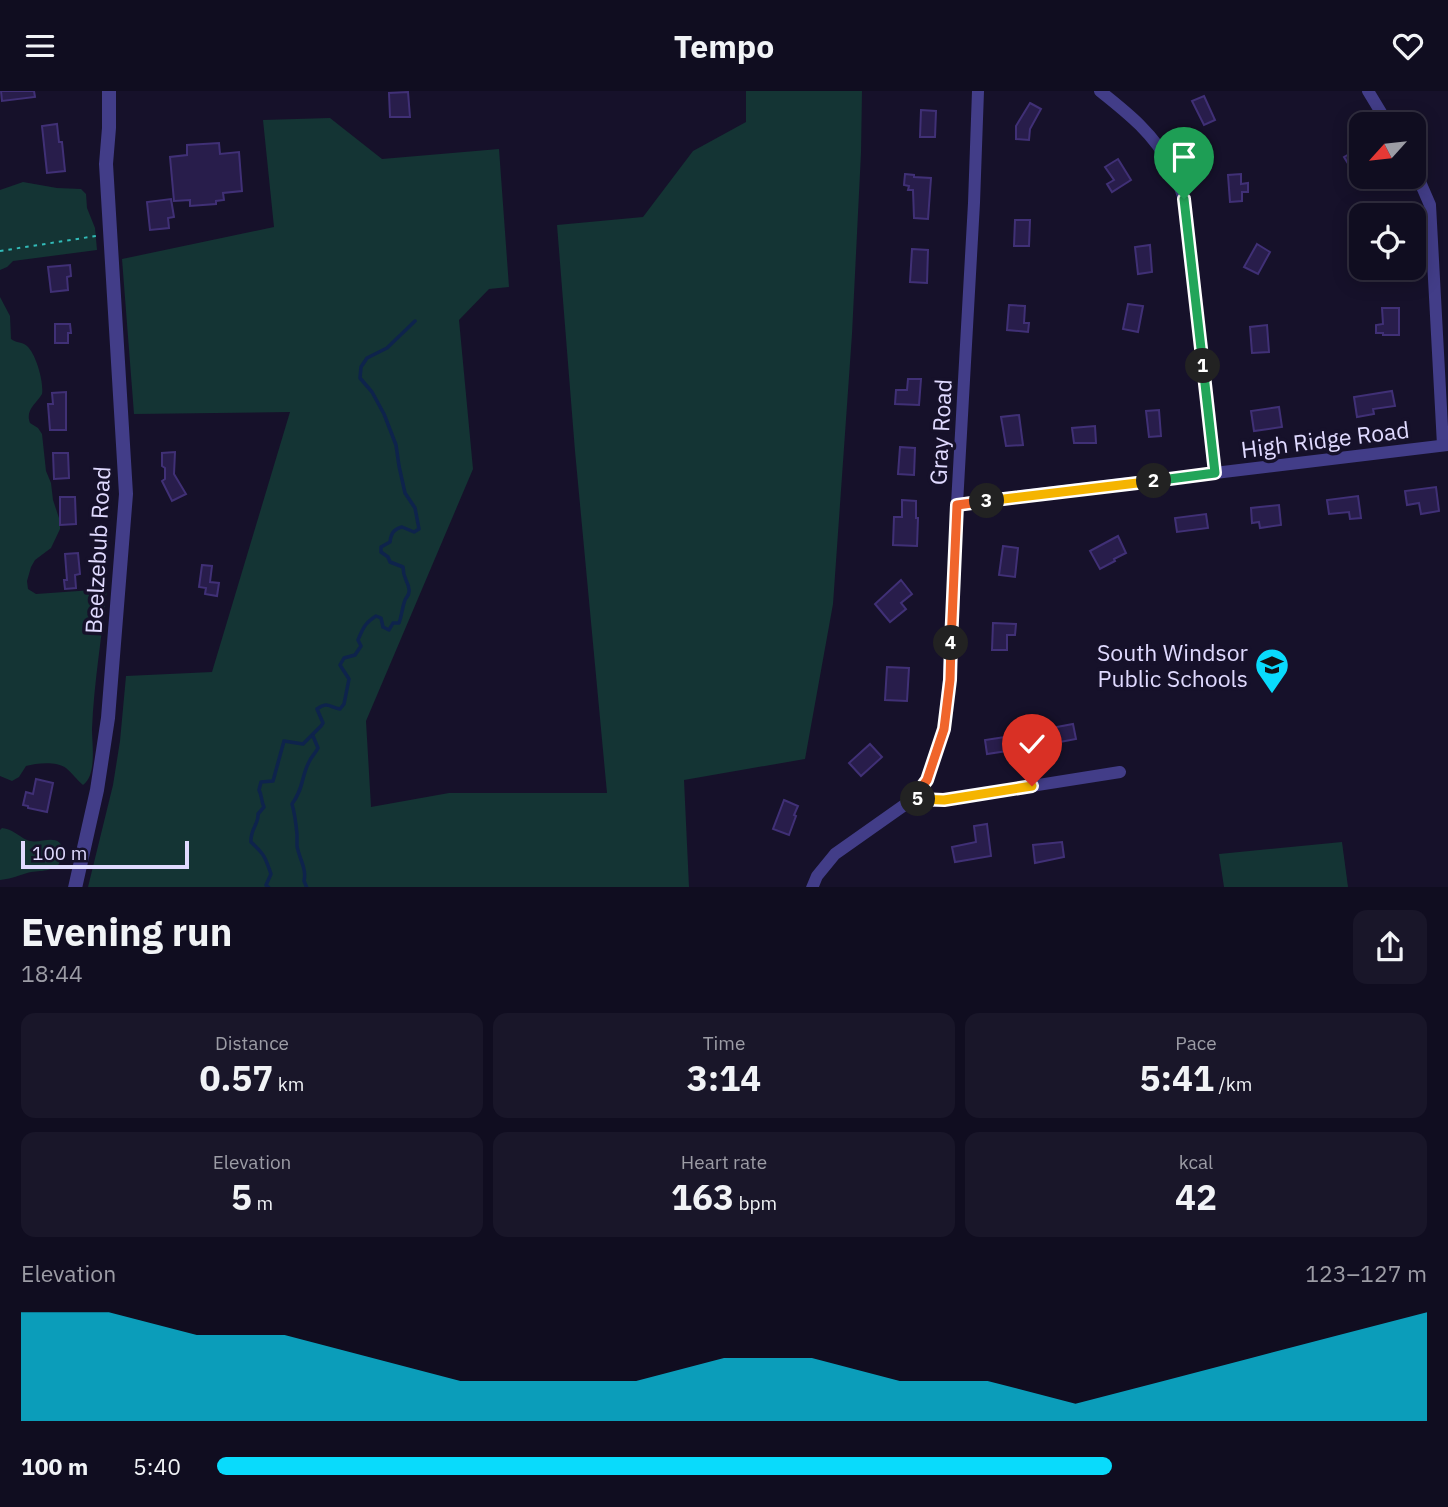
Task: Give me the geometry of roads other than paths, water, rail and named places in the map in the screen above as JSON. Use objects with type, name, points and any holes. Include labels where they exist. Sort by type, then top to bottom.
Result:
[{"type":"street","name":"Beelzebub Road","points":[[75,887],[97,790],[108,718],[127,495],[106,164],[109,91]]},
{"type":"street","name":"Beelzebub Road","points":[[109,128],[118,91]]},
{"type":"street","name":"Gray Road","points":[[812,887],[817,876],[835,854],[913,799],[927,780],[944,729],[950,680],[978,91]]},
{"type":"street","points":[[1100,91],[1134,117],[1155,141],[1173,169],[1184,199],[1215,473]]},
{"type":"street","points":[[1368,91],[1381,112]]},
{"type":"street","points":[[1423,189],[1430,205],[1446,445]]},
{"type":"street","name":"High Ridge Road","points":[[957,505],[1446,445]]},
{"type":"street","points":[[913,799],[944,800],[1120,772]]},
{"type":"waterway","points":[[268,887],[266,885],[271,874],[262,853],[251,842],[258,814],[264,807],[259,790],[261,782],[273,781],[284,741],[303,744],[321,726],[323,723],[317,709],[326,705],[340,709],[344,704],[349,679],[340,665],[344,658],[355,655],[361,646],[358,640],[363,629],[376,616],[381,618],[383,627],[389,630],[393,623],[399,623],[409,593],[403,567],[390,562],[381,552],[381,547],[390,542],[397,529],[402,527],[414,532],[419,529],[415,508],[405,493],[396,445],[384,414],[372,392],[360,378],[361,367],[367,358],[387,348],[415,321]]},
{"type":"waterway","points":[[307,887],[297,846],[292,804],[299,793],[306,767],[318,748],[313,736]]},
{"type":"place","name":"South Windsor Public Schools","points":[[1272,695]]}]
